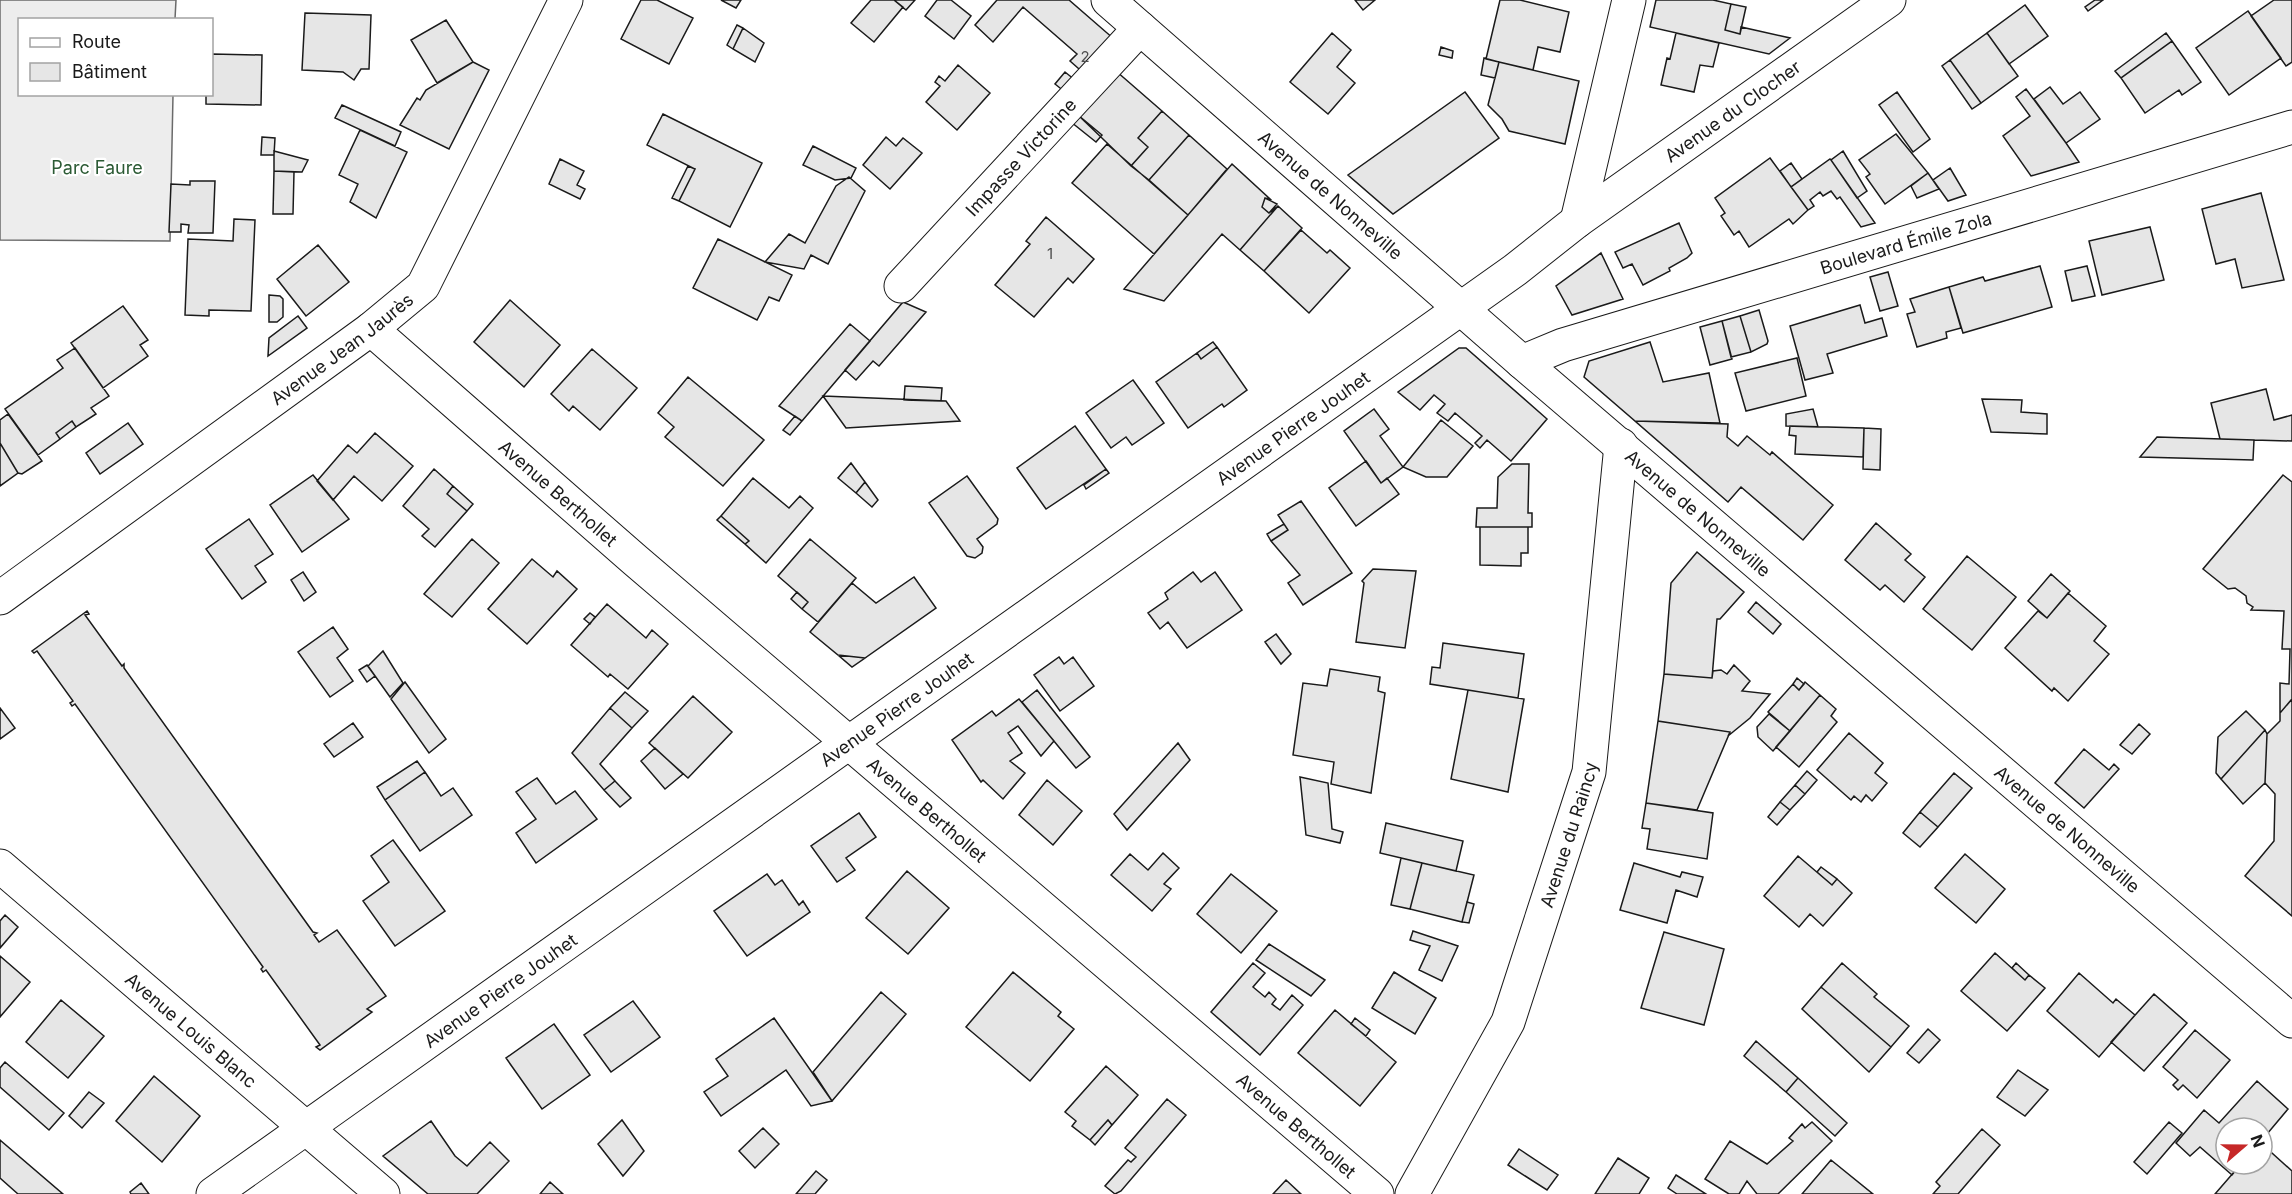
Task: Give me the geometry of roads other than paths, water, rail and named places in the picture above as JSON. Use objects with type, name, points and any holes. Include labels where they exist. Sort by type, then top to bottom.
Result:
[{"type":"street","name":"Avenue Jean Jaurès","points":[[0,598],[371,329],[423,286],[566,0]]},
{"type":"street","name":"Avenue de Nonneville","points":[[1108,0],[1522,362],[2292,1021]]},
{"type":"street","points":[[1577,221],[1629,0]]},
{"type":"street","name":"Avenue du Clocher","points":[[1577,221],[1889,0]]},
{"type":"street","name":"Impasse Victorine","points":[[901,286],[1140,28]]},
{"type":"street","name":"Boulevard Émile Zola","points":[[1522,362],[1563,345],[2292,127]]},
{"type":"street","name":"Avenue Pierre Jouhet","points":[[213,1194],[1461,309],[1577,221]]},
{"type":"street","name":"Avenue Berthollet","points":[[371,329],[1377,1194]]},
{"type":"street","name":"Avenue du Raincy","points":[[1412,1194],[1508,1022],[1589,772],[1621,446]]},
{"type":"street","name":"Avenue Louis Blanc","points":[[0,866],[383,1194]]},
{"type":"park label","name":"Parc Faure","points":[[97,167]]}]
